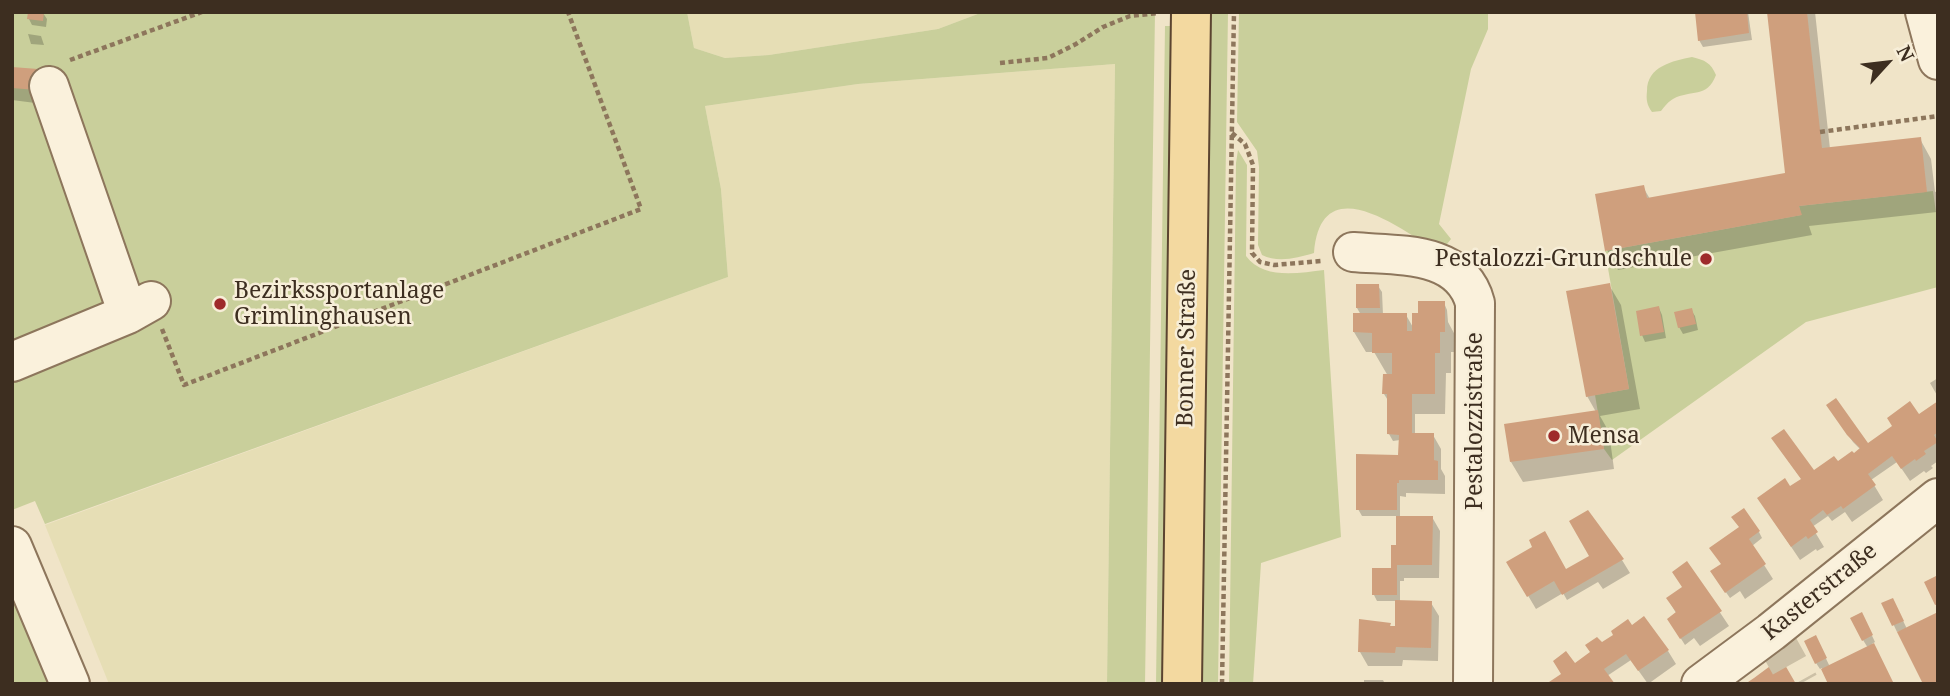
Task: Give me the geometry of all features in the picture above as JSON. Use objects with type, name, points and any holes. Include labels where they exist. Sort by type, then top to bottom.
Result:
[{"type":"main road","name":"Bonner Straße","points":[[1182,684],[1191,13]]},
{"type":"street","points":[[1925,12],[1938,60]]},
{"type":"street","points":[[12,362],[140,307],[56,75]]},
{"type":"street","name":"Pestalozzistraße","points":[[1353,253],[1422,258],[1451,268],[1463,278],[1481,280],[1475,303],[1473,684]]},
{"type":"street","name":"Kasterstraße","points":[[1701,684],[1771,632],[1938,498]]},
{"type":"street","points":[[16,566],[70,684]]},
{"type":"path","points":[[56,75],[202,12]]},
{"type":"path","points":[[140,307],[184,385],[641,209],[568,12]]},
{"type":"path","points":[[1222,684],[1234,12]]},
{"type":"path","points":[[1000,63],[1048,58],[1130,16],[1191,13]]},
{"type":"path","points":[[1820,132],[1938,116]]},
{"type":"path","points":[[1232,133],[1245,144],[1253,165],[1252,254],[1260,262],[1274,265],[1318,261],[1353,253]]},
{"type":"shaded area","points":[[687,12],[983,12],[938,29],[769,55],[725,58],[694,48]]},
{"type":"shaded area","points":[[1115,64],[1107,684],[109,684],[45,525],[728,277],[721,189],[705,106],[858,84]]},
{"type":"green space","name":"Bezirkssportanlage Grimlinghausen","points":[[12,12],[687,12],[694,48],[725,58],[769,55],[938,29],[983,12],[1155,12],[1145,684],[1107,684],[1115,64],[858,84],[705,106],[721,189],[728,277],[45,524],[35,501],[12,510]]},
{"type":"green space","points":[[1207,12],[1228,12],[1218,684],[1198,684]]},
{"type":"green space","points":[[1239,12],[1488,12],[1488,29],[1471,69],[1439,224],[1451,239],[1440,253],[1385,220],[1365,211],[1347,208],[1331,213],[1320,227],[1314,253],[1281,259],[1262,255],[1258,245],[1257,151],[1237,122]]},
{"type":"green space","points":[[1165,26],[1172,26],[1163,684],[1156,684]]},
{"type":"green space","points":[[1692,57],[1710,65],[1716,75],[1712,83],[1703,91],[1680,96],[1670,101],[1661,111],[1652,112],[1647,97],[1651,76],[1662,66]]},
{"type":"green space","points":[[1238,150],[1247,165],[1246,256],[1253,264],[1272,272],[1324,270],[1341,537],[1261,563],[1253,684],[1229,684]]},
{"type":"green space","points":[[1933,191],[1938,227],[1938,287],[1806,322],[1612,460],[1604,449],[1595,395],[1629,389],[1605,251],[1801,215],[1799,206]]},
{"type":"green space","points":[[12,567],[60,684],[12,684]]},
{"type":"building","points":[[28,12],[44,12],[43,21],[27,19]]},
{"type":"building","points":[[1695,12],[1747,12],[1749,33],[1698,41]]},
{"type":"building","points":[[1767,12],[1807,12],[1822,148],[1921,137],[1927,192],[1799,206],[1802,215],[1605,251],[1595,194],[1644,185],[1647,198],[1785,173]]},
{"type":"building","points":[[12,67],[38,69],[36,90],[12,88]]},
{"type":"building","points":[[1610,283],[1629,389],[1586,397],[1566,291]]},
{"type":"building","points":[[1356,284],[1379,284],[1380,308],[1356,308]]},
{"type":"building","points":[[1418,301],[1445,301],[1445,332],[1440,332],[1440,353],[1435,353],[1435,394],[1412,394],[1412,433],[1434,433],[1434,460],[1438,461],[1438,480],[1399,480],[1397,510],[1356,510],[1356,454],[1398,455],[1399,435],[1387,434],[1387,394],[1382,394],[1383,374],[1392,374],[1392,353],[1372,353],[1372,333],[1353,332],[1353,313],[1407,313],[1407,331],[1412,331],[1412,313],[1418,313]]},
{"type":"building","points":[[1659,306],[1664,332],[1640,336],[1636,311]]},
{"type":"building","points":[[1692,308],[1696,324],[1678,328],[1674,312]]},
{"type":"building","points":[[1836,398],[1868,443],[1892,426],[1887,418],[1910,401],[1919,414],[1938,401],[1938,432],[1934,435],[1938,442],[1924,451],[1926,454],[1901,469],[1892,456],[1868,474],[1876,485],[1843,509],[1841,506],[1827,515],[1823,510],[1810,520],[1818,532],[1808,539],[1806,536],[1791,547],[1757,498],[1785,478],[1790,486],[1801,479],[1771,438],[1784,429],[1814,470],[1834,456],[1838,461],[1852,451],[1854,453],[1860,448],[1847,435],[1826,405]]},
{"type":"building","name":"Mensa","points":[[1598,410],[1604,449],[1510,462],[1504,424]]},
{"type":"building","points":[[1744,508],[1760,531],[1749,539],[1766,564],[1725,593],[1710,571],[1721,564],[1709,548],[1739,527],[1731,517]]},
{"type":"building","points":[[1588,510],[1624,559],[1562,595],[1554,581],[1527,597],[1506,562],[1532,547],[1529,540],[1545,531],[1566,569],[1589,556],[1569,521]]},
{"type":"building","points":[[1396,516],[1433,516],[1432,565],[1397,565],[1397,595],[1372,595],[1372,568],[1391,568],[1391,545],[1396,545]]},
{"type":"building","points":[[1687,561],[1722,611],[1680,639],[1667,619],[1676,612],[1666,598],[1682,587],[1672,572]]},
{"type":"building","points":[[1936,576],[1938,604],[1935,605],[1924,582]]},
{"type":"building","points":[[1893,598],[1904,621],[1892,626],[1881,603]]},
{"type":"building","points":[[1395,600],[1432,601],[1431,648],[1396,647],[1395,653],[1358,652],[1359,619],[1391,623],[1390,626],[1395,626]]},
{"type":"building","points":[[1862,612],[1873,635],[1862,641],[1850,618]]},
{"type":"building","points":[[1938,612],[1938,684],[1923,684],[1897,632]]},
{"type":"building","points":[[1644,616],[1669,650],[1638,671],[1626,654],[1604,669],[1615,684],[1550,684],[1549,682],[1561,674],[1553,661],[1566,651],[1575,663],[1590,652],[1585,645],[1597,637],[1602,642],[1613,635],[1611,631],[1628,619],[1632,625]]},
{"type":"building","points":[[1816,635],[1827,658],[1815,664],[1804,641]]},
{"type":"building","points":[[1874,643],[1894,684],[1828,684],[1821,669]]},
{"type":"building","points":[[1781,658],[1796,684],[1745,684],[1754,678]]},
{"type":"tunnel","points":[[1771,632],[1800,684]]},
{"type":"place","name":"Pestalozzi-Grundschule","points":[[1706,259]]},
{"type":"place","name":"Bezirkssportanlage Grimlinghausen","points":[[220,304]]},
{"type":"place","name":"Mensa","points":[[1554,436]]}]
